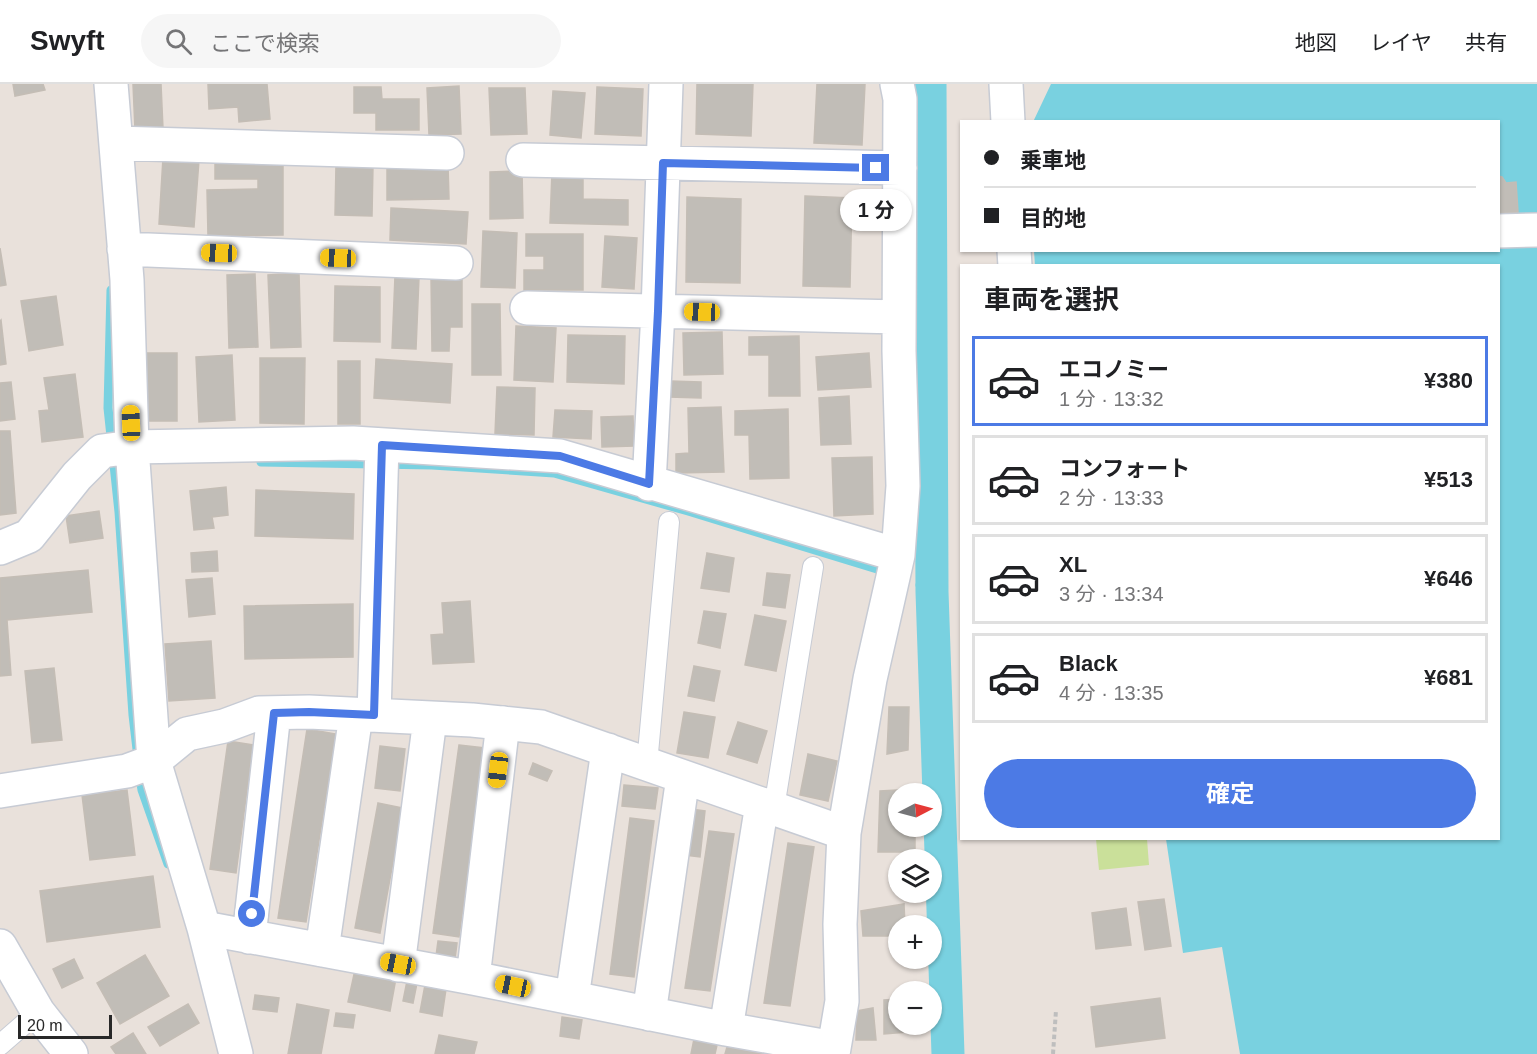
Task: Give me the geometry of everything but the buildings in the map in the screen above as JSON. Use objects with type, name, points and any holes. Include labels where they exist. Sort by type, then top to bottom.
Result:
[{"type":"street","points":[[111,84],[124,249],[117,449],[142,766],[204,928],[236,1054]]},
{"type":"street","points":[[649,484],[666,84]]},
{"type":"street","points":[[204,928],[473,978],[834,1051],[842,1001],[840,924],[844,833],[870,679],[897,555],[903,486],[899,317],[900,99],[897,84]]},
{"type":"street","points":[[1006,84],[1008,120]]},
{"type":"street","points":[[116,143],[447,153]]},
{"type":"street","points":[[523,160],[900,168]]},
{"type":"street","points":[[1500,231],[1537,230]]},
{"type":"street","points":[[124,249],[456,263]]},
{"type":"street","points":[[526,308],[899,317]]},
{"type":"street","points":[[0,548],[29,536],[77,476],[117,449],[353,443],[382,461],[560,456],[897,555]]},
{"type":"street","points":[[322,950],[365,715],[382,461]]},
{"type":"street","points":[[0,791],[142,766],[187,734],[224,726],[259,713],[309,712],[541,727],[844,833]]},
{"type":"street","points":[[249,937],[274,713]]},
{"type":"street","points":[[398,964],[430,719]]},
{"type":"street","points":[[473,978],[503,723]]},
{"type":"street","points":[[572,998],[608,750]]},
{"type":"street","points":[[649,1014],[683,777]]},
{"type":"street","points":[[726,1029],[768,806]]},
{"type":"street","points":[[0,946],[38,1012],[71,1054]]},
{"type":"lane","points":[[647,764],[669,522]]},
{"type":"lane","points":[[768,806],[813,567]]},
{"type":"lane","points":[[0,1045],[38,1012]]},
{"type":"path","points":[[1053,1054],[1056,1010]]},
{"type":"green space","points":[[1096,840],[1147,840],[1149,865],[1099,870]]},
{"type":"water","points":[[1051,84],[1537,84],[1537,1054],[1240,1054],[1222,947],[1183,953],[1166,840],[1500,840],[1500,264],[1035,264],[1034,252],[1500,252],[1500,120],[1034,120]]},
{"type":"waterway","points":[[930,84],[932,592],[948,1054]]},
{"type":"waterway","points":[[111,290],[108,408],[119,512],[138,758]]},
{"type":"waterway","points":[[261,462],[432,465],[554,473],[877,569]]},
{"type":"waterway","points":[[920,585],[932,592]]},
{"type":"waterway","points":[[139,771],[142,790],[168,864]]},
{"type":"route","points":[[252,914],[274,713],[374,715],[382,445],[560,456],[649,484],[663,163],[876,168]]}]
